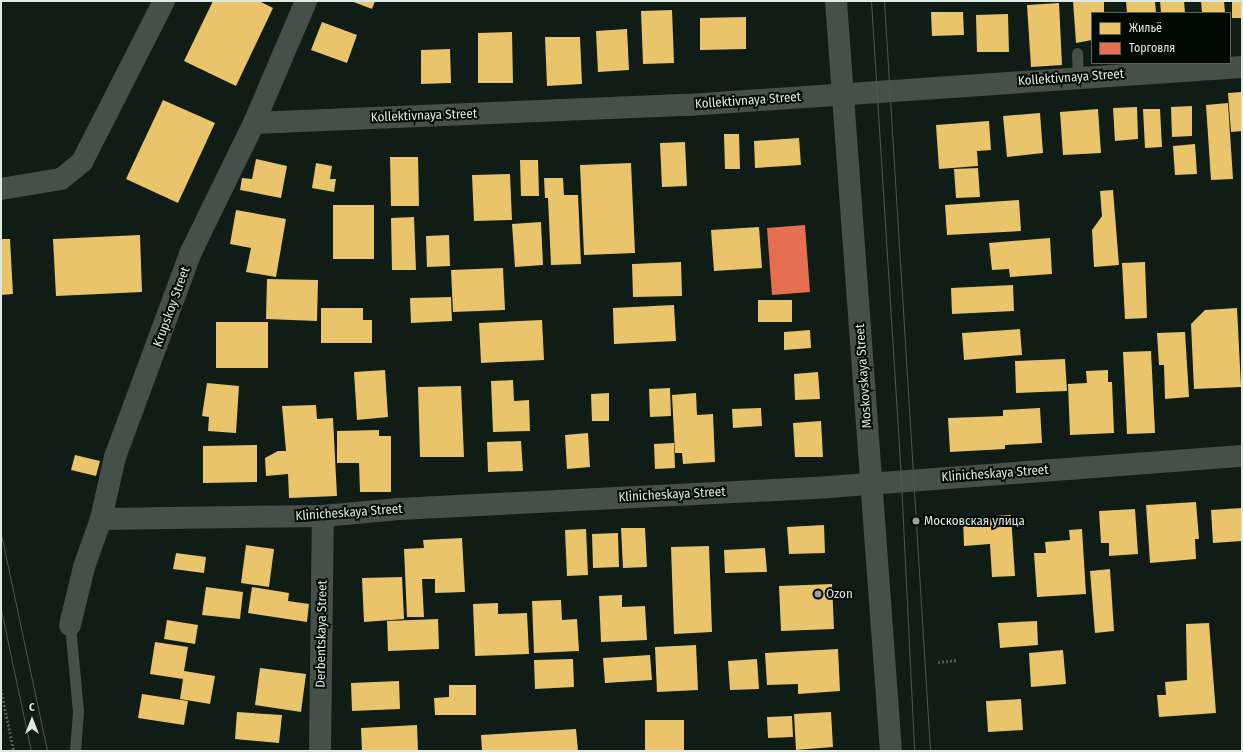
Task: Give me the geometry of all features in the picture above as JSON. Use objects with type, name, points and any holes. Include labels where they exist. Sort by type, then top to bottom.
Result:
[{"type":"street","points":[[1,189],[61,178],[82,162],[164,1]]},
{"type":"street","name":"Krupskoy Street","points":[[70,625],[84,567],[101,519],[115,456],[191,252],[254,124],[306,1]]},
{"type":"street","name":"Moskovskaya Street","points":[[836,1],[891,751]]},
{"type":"street","name":"Kollektivnaya Street","points":[[254,124],[688,105],[1242,67]]},
{"type":"street","name":"Klinicheskaya Street","points":[[101,519],[323,516],[407,508],[872,483],[1242,456]]},
{"type":"street","name":"Derbentskaya Street","points":[[320,751],[323,516]]},
{"type":"lane","points":[[1077,53],[1078,78]]},
{"type":"lane","points":[[70,625],[78,711],[75,751]]},
{"type":"path","points":[[938,662],[958,660]]},
{"type":"path","points":[[1,690],[14,751]]},
{"type":"building: Жильё","points":[[213,1],[259,1],[273,8],[236,86],[184,61]]},
{"type":"building: Жильё","points":[[351,1],[375,1],[372,9]]},
{"type":"building: Жильё","points":[[1073,1],[1104,1],[1104,12],[1091,12],[1091,40],[1076,43]]},
{"type":"building: Жильё","points":[[1126,1],[1155,1],[1156,12],[1127,12]]},
{"type":"building: Жильё","points":[[1160,1],[1184,1],[1185,12],[1161,12]]},
{"type":"building: Жильё","points":[[1201,1],[1224,1],[1225,12],[1202,12]]},
{"type":"building: Жильё","points":[[1232,1],[1242,1],[1242,18],[1232,18]]},
{"type":"building: Жильё","points":[[1059,3],[1062,65],[1031,67],[1027,5]]},
{"type":"building: Жильё","points":[[672,10],[674,63],[643,64],[641,11]]},
{"type":"building: Жильё","points":[[931,12],[963,12],[964,35],[932,36]]},
{"type":"building: Жильё","points":[[1008,14],[1009,52],[977,52],[976,15]]},
{"type":"building: Жильё","points":[[746,17],[746,49],[700,50],[700,18]]},
{"type":"building: Жильё","points":[[322,22],[357,35],[347,63],[311,50]]},
{"type":"building: Жильё","points":[[627,29],[629,70],[598,72],[596,31]]},
{"type":"building: Жильё","points":[[512,32],[513,83],[478,83],[478,33]]},
{"type":"building: Жильё","points":[[545,37],[580,37],[582,84],[547,86]]},
{"type":"building: Жильё","points":[[450,49],[451,83],[421,84],[421,50]]},
{"type":"building: Жильё","points":[[1242,92],[1242,131],[1231,132],[1228,93]]},
{"type":"building: Жильё","points":[[163,100],[215,123],[178,203],[126,179]]},
{"type":"building: Жильё","points":[[1228,103],[1233,179],[1211,180],[1206,105]]},
{"type":"building: Жильё","points":[[1192,106],[1192,136],[1172,137],[1171,107]]},
{"type":"building: Жильё","points":[[1137,107],[1138,139],[1115,141],[1113,108]]},
{"type":"building: Жильё","points":[[1098,109],[1101,153],[1063,155],[1060,112]]},
{"type":"building: Жильё","points":[[1143,109],[1160,109],[1162,147],[1145,148]]},
{"type":"building: Жильё","points":[[1040,113],[1043,153],[1007,157],[1003,116]]},
{"type":"building: Жильё","points":[[989,121],[991,150],[977,151],[978,166],[939,169],[936,125]]},
{"type":"building: Жильё","points":[[724,134],[739,134],[740,169],[725,169]]},
{"type":"building: Жильё","points":[[799,138],[801,165],[755,168],[754,141]]},
{"type":"building: Жильё","points":[[685,142],[687,186],[662,187],[660,143]]},
{"type":"building: Жильё","points":[[1195,144],[1197,174],[1175,175],[1173,146]]},
{"type":"building: Жильё","points":[[390,157],[418,157],[419,206],[391,206]]},
{"type":"building: Жильё","points":[[256,159],[287,166],[281,198],[240,190],[242,178],[252,179]]},
{"type":"building: Жильё","points":[[520,160],[538,160],[539,196],[521,196]]},
{"type":"building: Жильё","points":[[316,163],[332,166],[330,179],[336,179],[334,192],[312,188]]},
{"type":"building: Жильё","points":[[631,163],[635,253],[584,255],[580,165]]},
{"type":"building: Жильё","points":[[978,168],[980,197],[956,198],[954,169]]},
{"type":"building: Жильё","points":[[510,174],[512,220],[474,221],[472,175]]},
{"type":"building: Жильё","points":[[544,178],[563,178],[564,195],[578,195],[581,264],[551,265],[548,198],[545,198]]},
{"type":"building: Жильё","points":[[1113,190],[1119,265],[1094,267],[1092,230],[1102,216],[1100,191]]},
{"type":"building: Жильё","points":[[1019,200],[1021,231],[947,235],[945,205]]},
{"type":"building: Жильё","points":[[333,205],[374,205],[374,259],[333,259]]},
{"type":"building: Жильё","points":[[236,210],[286,219],[276,277],[246,272],[251,248],[230,244]]},
{"type":"building: Жильё","points":[[414,217],[416,270],[392,270],[391,218]]},
{"type":"building: Жильё","points":[[541,222],[543,265],[515,267],[512,224]]},
{"type":"building: Жильё","points":[[759,227],[762,268],[714,271],[711,230]]},
{"type":"building: Жильё","points":[[140,235],[142,292],[56,296],[53,239]]},
{"type":"building: Жильё","points":[[449,235],[450,266],[427,267],[426,236]]},
{"type":"building: Жильё","points":[[1050,238],[1052,274],[1010,277],[1009,269],[992,270],[989,243]]},
{"type":"building: Жильё","points":[[1,239],[10,239],[13,294],[1,295]]},
{"type":"building: Жильё","points":[[681,262],[682,296],[633,297],[632,264]]},
{"type":"building: Жильё","points":[[1145,262],[1147,318],[1125,319],[1122,263]]},
{"type":"building: Жильё","points":[[503,268],[505,310],[453,312],[451,270]]},
{"type":"building: Жильё","points":[[267,279],[318,280],[317,321],[266,319]]},
{"type":"building: Жильё","points":[[1013,285],[1014,311],[952,314],[951,288]]},
{"type":"building: Жильё","points":[[451,297],[452,321],[411,323],[410,298]]},
{"type":"building: Жильё","points":[[758,300],[792,300],[792,322],[758,322]]},
{"type":"building: Жильё","points":[[674,305],[676,341],[614,344],[613,308]]},
{"type":"building: Жильё","points":[[321,308],[363,308],[363,320],[372,320],[372,343],[321,343]]},
{"type":"building: Жильё","points":[[1237,308],[1241,387],[1194,389],[1191,324],[1205,310]]},
{"type":"building: Жильё","points":[[542,320],[544,360],[481,363],[479,323]]},
{"type":"building: Жильё","points":[[216,322],[268,322],[268,368],[216,368]]},
{"type":"building: Жильё","points":[[1020,329],[1022,355],[964,360],[962,333]]},
{"type":"building: Жильё","points":[[810,330],[811,348],[784,350],[784,332]]},
{"type":"building: Жильё","points":[[1185,332],[1189,397],[1165,399],[1164,365],[1159,365],[1157,333]]},
{"type":"building: Жильё","points":[[1151,351],[1155,433],[1127,434],[1123,352]]},
{"type":"building: Жильё","points":[[1065,359],[1067,391],[1016,393],[1015,361]]},
{"type":"building: Жильё","points":[[385,370],[388,417],[357,420],[354,372]]},
{"type":"building: Жильё","points":[[1108,370],[1108,382],[1112,382],[1114,433],[1070,435],[1068,384],[1087,383],[1086,371]]},
{"type":"building: Жильё","points":[[818,372],[820,399],[795,400],[794,374]]},
{"type":"building: Жильё","points":[[513,380],[514,401],[529,400],[530,431],[493,432],[491,381]]},
{"type":"building: Жильё","points":[[207,383],[239,386],[236,433],[208,431],[209,417],[202,416]]},
{"type":"building: Жильё","points":[[461,386],[464,457],[420,457],[418,387]]},
{"type":"building: Жильё","points":[[670,388],[671,416],[650,417],[649,389]]},
{"type":"building: Жильё","points":[[609,393],[609,421],[592,421],[591,394]]},
{"type":"building: Жильё","points":[[696,393],[697,415],[713,414],[715,462],[683,464],[682,453],[675,453],[672,395]]},
{"type":"building: Жильё","points":[[316,405],[317,419],[333,418],[337,496],[289,498],[288,474],[266,476],[265,458],[278,451],[286,451],[282,406]]},
{"type":"building: Жильё","points":[[761,408],[762,426],[733,428],[732,409]]},
{"type":"building: Жильё","points":[[1040,408],[1042,443],[1005,445],[1005,449],[950,452],[948,418],[1003,416],[1003,410]]},
{"type":"building: Жильё","points":[[821,421],[823,457],[795,457],[793,423]]},
{"type":"building: Жильё","points":[[379,430],[379,436],[391,436],[391,492],[360,492],[359,463],[337,463],[337,431]]},
{"type":"building: Жильё","points":[[588,433],[590,467],[567,469],[565,435]]},
{"type":"building: Жильё","points":[[521,441],[523,471],[488,472],[487,442]]},
{"type":"building: Жильё","points":[[674,443],[675,468],[655,469],[654,444]]},
{"type":"building: Жильё","points":[[257,445],[257,482],[203,483],[203,446]]},
{"type":"building: Жильё","points":[[75,455],[100,461],[96,476],[71,470]]},
{"type":"building: Жильё","points":[[1196,502],[1199,539],[1195,539],[1196,559],[1150,563],[1146,505]]},
{"type":"building: Жильё","points":[[1242,508],[1242,541],[1213,543],[1211,510]]},
{"type":"building: Жильё","points":[[1135,509],[1138,554],[1109,556],[1109,543],[1101,543],[1099,511]]},
{"type":"building: Жильё","points":[[1011,515],[1015,576],[992,577],[990,544],[964,546],[963,518]]},
{"type":"building: Жильё","points":[[824,525],[825,553],[789,554],[787,527]]},
{"type":"building: Жильё","points":[[621,528],[645,528],[647,567],[623,568]]},
{"type":"building: Жильё","points":[[586,529],[588,575],[567,576],[565,530]]},
{"type":"building: Жильё","points":[[1082,529],[1086,594],[1037,597],[1034,553],[1046,553],[1045,542],[1070,540],[1069,530]]},
{"type":"building: Жильё","points":[[618,533],[619,567],[593,568],[592,534]]},
{"type":"building: Жильё","points":[[462,538],[465,592],[435,593],[435,579],[422,579],[424,617],[407,617],[404,549],[424,548],[423,540]]},
{"type":"building: Жильё","points":[[246,545],[274,549],[269,587],[241,583]]},
{"type":"building: Жильё","points":[[709,546],[712,632],[674,634],[671,547]]},
{"type":"building: Жильё","points":[[765,548],[767,572],[725,573],[724,550]]},
{"type":"building: Жильё","points":[[176,553],[206,557],[204,573],[173,569]]},
{"type":"building: Жильё","points":[[1110,569],[1114,631],[1095,633],[1090,571]]},
{"type":"building: Жильё","points":[[402,577],[404,619],[364,622],[362,578]]},
{"type":"building: Жильё","points":[[832,584],[834,629],[781,631],[779,586]]},
{"type":"building: Жильё","points":[[206,587],[243,592],[240,619],[202,615]]},
{"type":"building: Жильё","points":[[252,587],[289,593],[288,601],[309,604],[307,622],[248,613]]},
{"type":"building: Жильё","points":[[622,595],[622,607],[645,606],[647,640],[601,642],[599,596]]},
{"type":"building: Жильё","points":[[561,600],[562,620],[577,619],[579,651],[534,653],[532,601]]},
{"type":"building: Жильё","points":[[498,603],[498,614],[527,613],[529,654],[475,656],[473,604]]},
{"type":"building: Жильё","points":[[438,619],[439,649],[388,651],[387,621]]},
{"type":"building: Жильё","points":[[167,620],[198,625],[195,644],[164,639]]},
{"type":"building: Жильё","points":[[1037,621],[1038,645],[1000,648],[998,623]]},
{"type":"building: Жильё","points":[[1209,623],[1216,713],[1159,717],[1157,695],[1166,695],[1165,682],[1187,680],[1186,624]]},
{"type":"building: Жильё","points":[[155,642],[188,647],[184,671],[215,676],[210,704],[180,699],[183,679],[150,674]]},
{"type":"building: Жильё","points":[[696,645],[698,690],[657,692],[655,647]]},
{"type":"building: Жильё","points":[[838,649],[840,691],[798,694],[798,684],[767,685],[765,653]]},
{"type":"building: Жильё","points":[[1063,650],[1066,684],[1031,687],[1029,653]]},
{"type":"building: Жильё","points":[[650,655],[652,680],[605,683],[603,658]]},
{"type":"building: Жильё","points":[[573,659],[574,687],[535,689],[534,660]]},
{"type":"building: Жильё","points":[[757,659],[759,689],[730,690],[728,661]]},
{"type":"building: Жильё","points":[[260,668],[306,674],[301,712],[255,705]]},
{"type":"building: Жильё","points":[[399,681],[400,709],[352,711],[351,683]]},
{"type":"building: Жильё","points":[[449,685],[476,685],[476,715],[435,715],[434,698],[449,697]]},
{"type":"building: Жильё","points":[[142,694],[188,701],[184,725],[138,718]]},
{"type":"building: Жильё","points":[[1021,699],[1023,730],[988,732],[986,701]]},
{"type":"building: Жильё","points":[[237,712],[282,715],[279,743],[235,739]]},
{"type":"building: Жильё","points":[[831,712],[833,747],[796,750],[794,714]]},
{"type":"building: Жильё","points":[[792,716],[793,737],[768,738],[767,717]]},
{"type":"building: Жильё","points":[[645,720],[684,720],[684,751],[645,751]]},
{"type":"building: Жильё","points":[[417,725],[418,751],[362,751],[361,728]]},
{"type":"building: Жильё","points":[[576,729],[578,751],[482,751],[481,735]]},
{"type":"building: Торговля","points":[[805,225],[810,292],[772,295],[767,228]]},
{"type":"tram line","points":[[871,1],[901,481],[914,751]]},
{"type":"tram line","points":[[884,1],[930,751]]},
{"type":"tram line","points":[[1,534],[47,751]]},
{"type":"tram line","points":[[1,610],[31,751]]},
{"type":"place","name":"Московская улица","points":[[916,521]]},
{"type":"place","name":"Ozon","points":[[818,594]]}]
